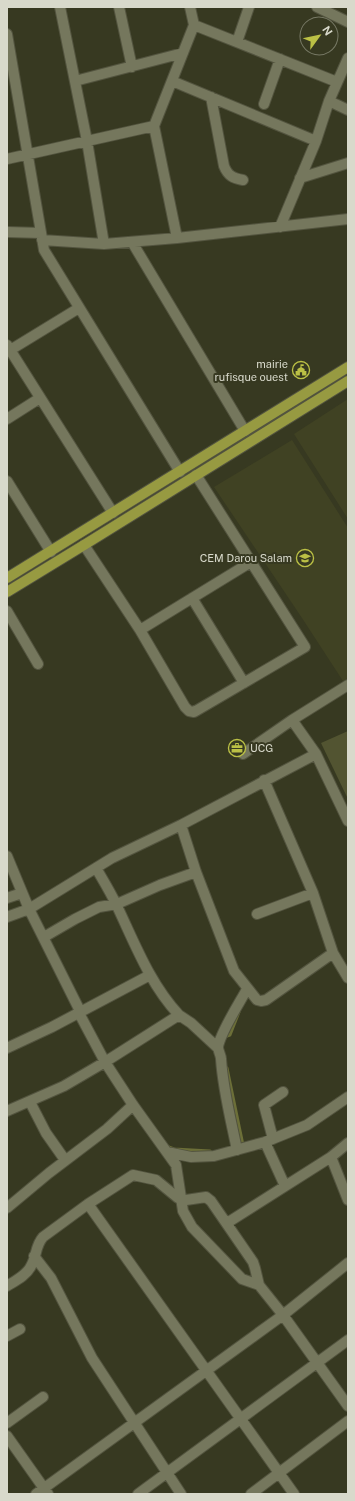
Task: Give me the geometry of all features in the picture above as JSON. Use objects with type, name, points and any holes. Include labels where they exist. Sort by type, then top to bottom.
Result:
[{"type":"main road","points":[[7,578],[348,367]]},
{"type":"main road","points":[[7,592],[348,381]]},
{"type":"street","points":[[60,7],[75,80],[104,244]]},
{"type":"street","points":[[119,7],[132,67]]},
{"type":"street","points":[[177,238],[154,126],[194,24],[190,7]]},
{"type":"street","points":[[237,42],[249,7]]},
{"type":"street","points":[[317,7],[348,22]]},
{"type":"street","points":[[194,24],[337,82]]},
{"type":"street","points":[[7,34],[44,250],[180,472]]},
{"type":"street","points":[[75,80],[132,67],[183,53]]},
{"type":"street","points":[[280,227],[316,141],[329,101],[348,58]]},
{"type":"street","points":[[264,104],[280,59]]},
{"type":"street","points":[[172,81],[316,141]]},
{"type":"street","points":[[211,97],[224,166],[227,173],[232,178],[243,180]]},
{"type":"street","points":[[329,101],[348,110]]},
{"type":"street","points":[[7,159],[154,126]]},
{"type":"street","points":[[300,178],[348,163]]},
{"type":"street","points":[[7,232],[104,244],[177,238],[348,219]]},
{"type":"street","points":[[132,242],[245,431]]},
{"type":"street","points":[[79,308],[8,349],[113,513]]},
{"type":"street","points":[[7,419],[40,398]]},
{"type":"street","points":[[84,545],[140,630],[184,707],[189,711],[194,712],[305,647],[196,475]]},
{"type":"street","points":[[7,481],[51,552]]},
{"type":"street","points":[[140,630],[251,562]]},
{"type":"street","points":[[192,598],[244,683]]},
{"type":"street","points":[[7,611],[38,664]]},
{"type":"street","points":[[243,754],[292,720],[348,685]]},
{"type":"street","points":[[292,720],[316,754],[345,807],[348,821]]},
{"type":"street","points":[[7,917],[29,909],[112,858],[181,825],[316,754]]},
{"type":"street","points":[[264,780],[313,892],[333,953],[348,978]]},
{"type":"street","points":[[181,825],[196,872],[234,971],[257,1000],[266,1000],[333,953]]},
{"type":"street","points":[[7,856],[29,909],[80,1011],[80,1015],[106,1062],[133,1105],[178,1169],[183,1211],[192,1227],[242,1279],[247,1282],[259,1284]]},
{"type":"street","points":[[96,868],[117,904],[150,975],[168,1004],[218,1048],[221,1056],[226,1099],[237,1150]]},
{"type":"street","points":[[44,937],[75,918],[99,907],[117,904],[160,885],[196,872]]},
{"type":"street","points":[[257,914],[313,892]]},
{"type":"street","points":[[7,898],[22,893]]},
{"type":"street","points":[[7,1048],[52,1027],[150,975]]},
{"type":"street","points":[[218,1048],[227,1026],[247,989]]},
{"type":"street","points":[[7,1111],[64,1086],[106,1062],[179,1015]]},
{"type":"street","points":[[283,1092],[264,1105],[269,1141],[285,1186]]},
{"type":"street","points":[[167,1152],[191,1157],[214,1156],[269,1141],[307,1124],[348,1097]]},
{"type":"street","points":[[30,1102],[46,1133],[65,1160]]},
{"type":"street","points":[[7,1208],[65,1160],[107,1129],[133,1105]]},
{"type":"street","points":[[227,1223],[331,1157],[348,1143]]},
{"type":"street","points":[[331,1157],[348,1200]]},
{"type":"street","points":[[7,1286],[18,1280],[30,1269],[38,1242],[43,1237],[88,1204],[134,1175],[156,1180],[181,1199],[186,1200],[206,1197],[211,1201],[227,1223],[253,1262],[259,1284],[284,1315],[348,1406]]},
{"type":"street","points":[[88,1204],[294,1494]]},
{"type":"street","points":[[34,1256],[51,1278],[92,1358],[181,1494]]},
{"type":"street","points":[[7,1436],[42,1492],[134,1423],[284,1315],[348,1263]]},
{"type":"street","points":[[7,1336],[20,1329]]},
{"type":"street","points":[[138,1494],[348,1340]]},
{"type":"street","points":[[7,1423],[43,1397]]},
{"type":"street","points":[[251,1494],[348,1421]]},
{"type":"shaded area","points":[[348,399],[348,519],[294,434]]},
{"type":"shaded area","name":"CEM Darou Salam","points":[[292,440],[348,528],[348,678],[343,681],[214,487]]},
{"type":"shaded area","points":[[348,731],[348,799],[321,743]]},
{"type":"waterway","points":[[224,1037],[230,1035],[239,1012]]},
{"type":"waterway","points":[[227,1068],[242,1146]]},
{"type":"waterway","points":[[166,1146],[174,1149],[210,1151],[212,1155]]},
{"type":"place","name":"mairie rufisque ouest","points":[[301,370]]},
{"type":"place","name":"CEM Darou Salam","points":[[305,558]]},
{"type":"place","name":"UCG","points":[[237,748]]}]
